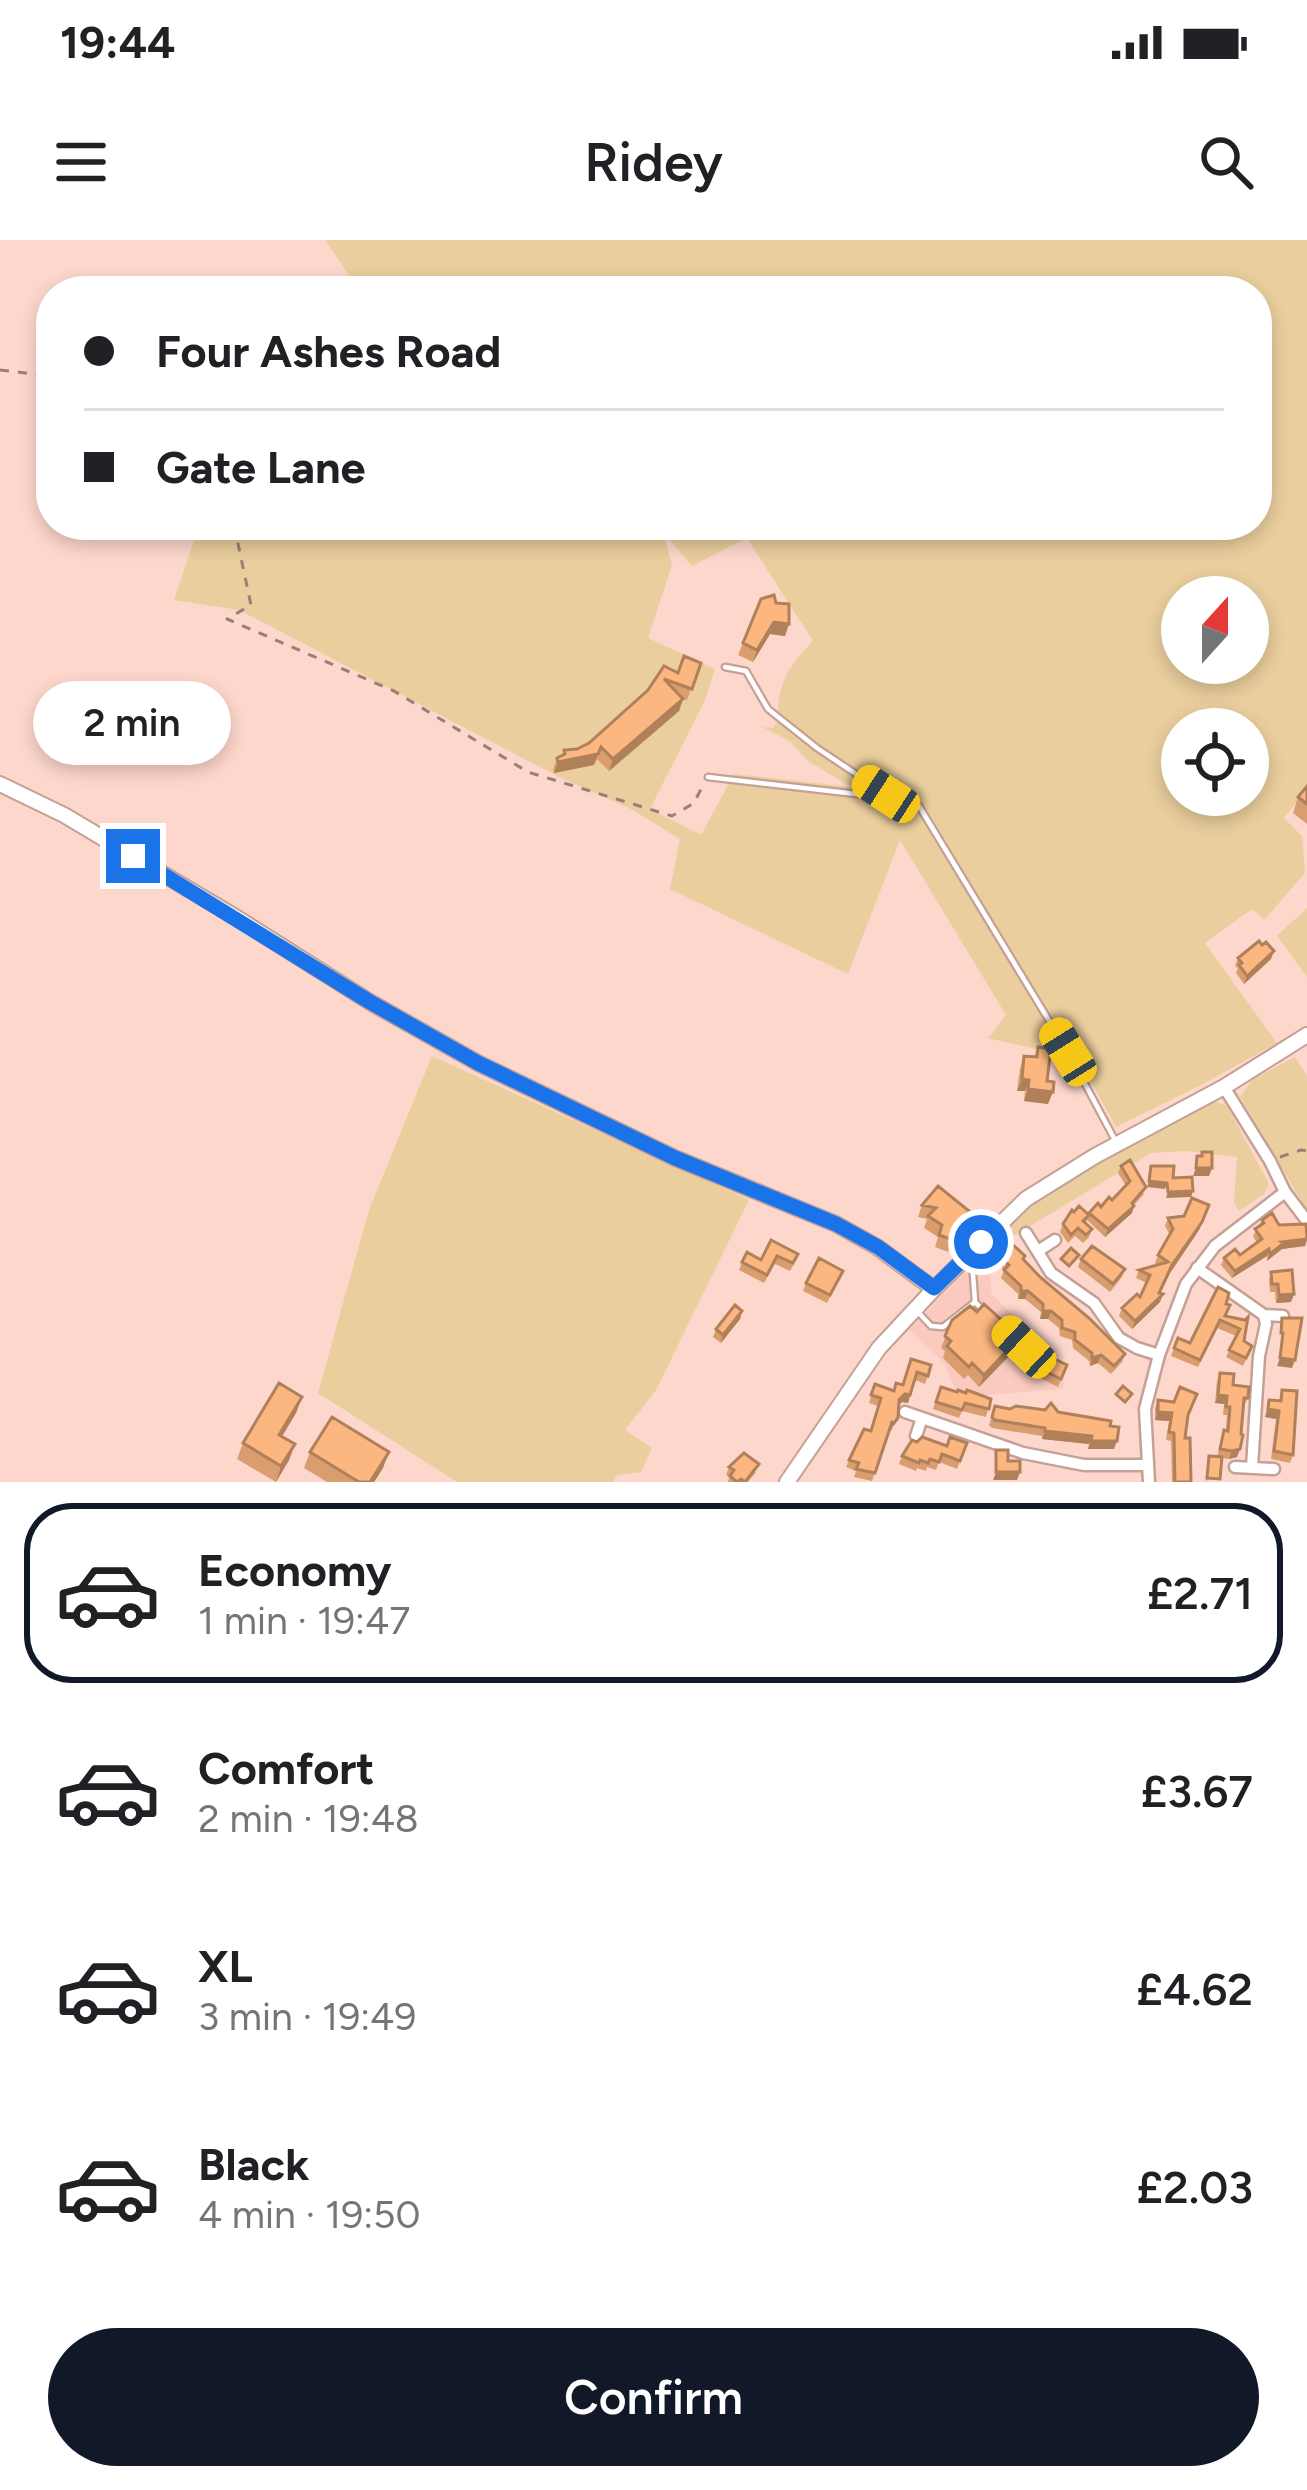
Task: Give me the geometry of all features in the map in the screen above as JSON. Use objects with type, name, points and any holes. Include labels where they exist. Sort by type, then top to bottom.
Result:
[{"type":"street","points":[[0,784],[64,815],[478,1063],[675,1158],[836,1224],[878,1247],[934,1288]]},
{"type":"street","points":[[793,1479],[858,1376],[934,1288],[1026,1199],[1307,1035]]},
{"type":"street","points":[[1224,1087],[1307,1221]]},
{"type":"street","points":[[1149,1482],[1145,1409],[1178,1302],[1214,1246],[1285,1192]]},
{"type":"street","points":[[1026,1233],[1052,1273],[1094,1303],[1119,1338],[1159,1355]]},
{"type":"street","points":[[1038,1251],[1055,1240]]},
{"type":"street","points":[[1197,1268],[1264,1315],[1283,1316]]},
{"type":"street","points":[[1252,1467],[1264,1315]]},
{"type":"street","points":[[904,1412],[1023,1454],[1084,1465],[1148,1465]]},
{"type":"street","points":[[916,1436],[922,1418]]},
{"type":"street","points":[[1234,1467],[1274,1469]]},
{"type":"lane","points":[[725,667],[746,671],[768,709],[886,794]]},
{"type":"lane","points":[[707,777],[908,796],[919,806],[1068,1052],[1118,1144]]},
{"type":"lane","points":[[967,1256],[975,1302],[1024,1347]]},
{"type":"lane","points":[[915,1309],[931,1326],[943,1327],[975,1302]]},
{"type":"path","points":[[0,370],[36,374]]},
{"type":"path","points":[[237,540],[251,605],[227,619],[394,691],[528,772],[672,815],[694,803],[707,777]]},
{"type":"path","points":[[1270,1161],[1307,1151]]},
{"type":"shaded area","points":[[325,240],[1307,240],[1307,789],[1284,818],[1302,836],[1305,873],[1264,920],[1252,909],[1205,943],[1277,1043],[1116,1127],[1076,1054],[988,1038],[1006,1015],[900,840],[848,974],[670,889],[680,839],[631,809],[561,778],[239,610],[174,600],[194,540],[665,540],[672,565],[648,638],[715,669],[705,700],[650,809],[701,835],[734,774],[851,787],[763,727],[773,728],[778,721],[786,676],[813,641],[748,540],[1272,540],[1272,276],[350,276]]},
{"type":"shaded area","points":[[670,540],[743,540],[692,566]]},
{"type":"shaded area","points":[[1307,908],[1307,977],[1277,936]]},
{"type":"shaded area","points":[[432,1056],[749,1200],[656,1390],[625,1430],[652,1448],[641,1472],[617,1475],[613,1482],[457,1482],[318,1393],[369,1210]]},
{"type":"shaded area","points":[[1295,1057],[1307,1076],[1307,1211],[1240,1097],[1252,1080]]},
{"type":"shaded area","points":[[1214,1101],[1227,1106],[1269,1184],[1264,1194],[1239,1211],[1234,1203],[1237,1157],[1187,1151],[1151,1153],[992,1249],[990,1245],[1060,1185]]},
{"type":"shaded area","points":[[990,1245],[991,1293],[1065,1370],[1063,1389],[976,1396],[957,1393],[945,1364],[909,1330]]},
{"type":"building","points":[[774,595],[776,603],[789,604],[789,624],[774,622],[757,650],[743,643],[761,599]]},
{"type":"building","points":[[684,656],[701,663],[692,689],[664,679],[683,699],[613,759],[601,747],[598,754],[558,762],[564,750],[589,743],[648,690],[664,666],[678,673]]},
{"type":"building","points":[[1259,941],[1274,951],[1247,976],[1238,958]]},
{"type":"building","points":[[1038,1047],[1051,1049],[1047,1081],[1054,1082],[1053,1092],[1028,1089],[1029,1080],[1022,1079],[1024,1056],[1037,1057]]},
{"type":"building","points":[[1202,1152],[1212,1152],[1212,1168],[1196,1168]]},
{"type":"building","points":[[1130,1160],[1146,1187],[1134,1206],[1108,1229],[1089,1213],[1098,1203],[1101,1207],[1109,1197],[1112,1200],[1130,1181],[1121,1166]]},
{"type":"building","points":[[1151,1166],[1174,1166],[1173,1178],[1192,1177],[1193,1191],[1168,1192],[1167,1183],[1149,1181]]},
{"type":"building","points":[[938,1186],[969,1211],[955,1228],[953,1240],[939,1235],[942,1225],[928,1216],[936,1208],[922,1205]]},
{"type":"building","points":[[1192,1198],[1209,1205],[1202,1222],[1172,1265],[1159,1293],[1163,1294],[1135,1321],[1122,1308],[1137,1294],[1140,1297],[1150,1275],[1139,1270],[1168,1262],[1158,1255],[1173,1229],[1168,1218],[1184,1216]]},
{"type":"building","points":[[1079,1206],[1089,1215],[1083,1221],[1092,1229],[1086,1235],[1078,1228],[1071,1235],[1063,1224]]},
{"type":"building","points":[[1272,1213],[1279,1225],[1306,1224],[1307,1239],[1282,1242],[1270,1254],[1269,1249],[1235,1271],[1224,1258],[1235,1249],[1240,1255],[1262,1239],[1255,1229]]},
{"type":"building","points":[[771,1240],[798,1254],[793,1263],[777,1256],[767,1275],[742,1262],[747,1252],[761,1260]]},
{"type":"building","points":[[1011,1243],[1040,1277],[1125,1354],[1114,1366],[1101,1355],[1092,1358],[1075,1340],[1075,1332],[1062,1328],[1062,1320],[1043,1311],[1043,1304],[1028,1291],[1021,1291],[999,1255]]},
{"type":"building","points":[[1092,1246],[1125,1269],[1113,1284],[1081,1259]]},
{"type":"building","points":[[1071,1248],[1079,1255],[1069,1266],[1061,1259]]},
{"type":"building","points":[[819,1258],[843,1271],[830,1295],[806,1283]]},
{"type":"building","points":[[1292,1270],[1294,1294],[1279,1295],[1271,1272]]},
{"type":"building","points":[[1218,1287],[1229,1293],[1225,1316],[1248,1317],[1244,1341],[1252,1346],[1246,1358],[1229,1350],[1240,1329],[1220,1320],[1200,1360],[1174,1348],[1178,1338],[1190,1343]]},
{"type":"building","points":[[984,1304],[1007,1325],[1002,1330],[1015,1342],[984,1375],[947,1346],[951,1341],[945,1336],[952,1320],[970,1306],[977,1312]]},
{"type":"building","points":[[735,1305],[742,1311],[723,1335],[716,1329]]},
{"type":"building","points":[[1282,1318],[1302,1318],[1295,1360],[1280,1358]]},
{"type":"building","points":[[1042,1353],[1067,1365],[1061,1379],[1035,1366]]},
{"type":"building","points":[[911,1359],[931,1365],[928,1376],[917,1372],[910,1395],[899,1400],[898,1418],[892,1422],[875,1473],[856,1469],[859,1463],[849,1460],[864,1429],[871,1431],[881,1398],[871,1395],[875,1384],[894,1391],[896,1383],[903,1385]]},
{"type":"building","points":[[1220,1373],[1234,1374],[1233,1385],[1249,1387],[1240,1449],[1232,1451],[1220,1449],[1224,1430],[1228,1431],[1230,1407],[1226,1407],[1227,1396],[1218,1395]]},
{"type":"building","points":[[279,1383],[302,1397],[279,1435],[295,1444],[281,1466],[243,1443]]},
{"type":"building","points":[[1123,1386],[1132,1394],[1125,1402],[1116,1394]]},
{"type":"building","points":[[941,1387],[991,1399],[989,1409],[965,1403],[962,1410],[936,1402]]},
{"type":"building","points":[[1180,1387],[1197,1394],[1185,1438],[1190,1438],[1191,1482],[1175,1482],[1174,1433],[1169,1432],[1172,1413],[1158,1412],[1158,1400],[1174,1402]]},
{"type":"building","points":[[1282,1390],[1297,1391],[1293,1455],[1274,1451],[1279,1411],[1268,1409],[1269,1400],[1281,1401]]},
{"type":"building","points":[[1051,1403],[1058,1412],[1111,1421],[1110,1426],[1119,1427],[1117,1441],[1091,1441],[1092,1436],[1045,1431],[992,1417],[995,1406],[1045,1410]]},
{"type":"building","points":[[332,1417],[389,1452],[370,1482],[359,1482],[310,1452]]},
{"type":"building","points":[[922,1437],[947,1446],[950,1437],[967,1443],[960,1461],[942,1454],[939,1462],[919,1463],[902,1456],[912,1440]]},
{"type":"building","points":[[996,1450],[1008,1450],[1008,1461],[1020,1461],[1020,1472],[996,1472]]},
{"type":"building","points":[[744,1453],[759,1464],[745,1482],[737,1482],[729,1467]]},
{"type":"building","points":[[1209,1456],[1222,1457],[1220,1479],[1207,1478]]},
{"type":"route","points":[[133,856],[478,1063],[675,1158],[836,1224],[878,1247],[934,1288],[981,1242]]}]
